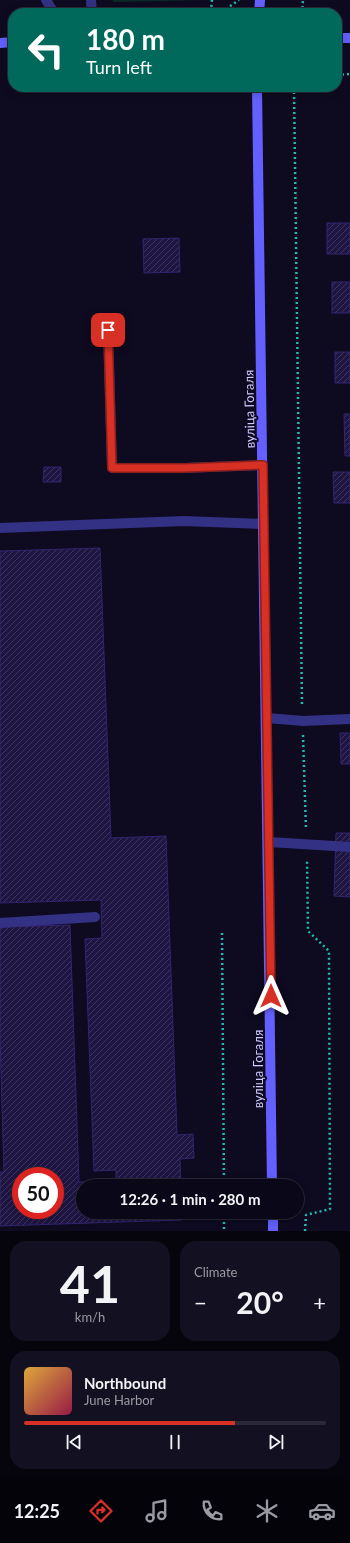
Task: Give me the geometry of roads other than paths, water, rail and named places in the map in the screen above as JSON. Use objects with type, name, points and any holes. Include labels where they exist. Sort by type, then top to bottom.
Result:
[{"type":"main road","name":"вуліца Гогаля","points":[[257,92],[269,842],[272,1179]]},
{"type":"main road","points":[[273,1219],[273,1231]]},
{"type":"lane","points":[[108,330],[112,468],[184,468],[263,465]]},
{"type":"lane","points":[[0,528],[184,521],[264,524]]},
{"type":"lane","points":[[267,718],[303,721],[350,719]]},
{"type":"lane","points":[[269,842],[350,847]]},
{"type":"lane","points":[[0,923],[95,917]]}]
